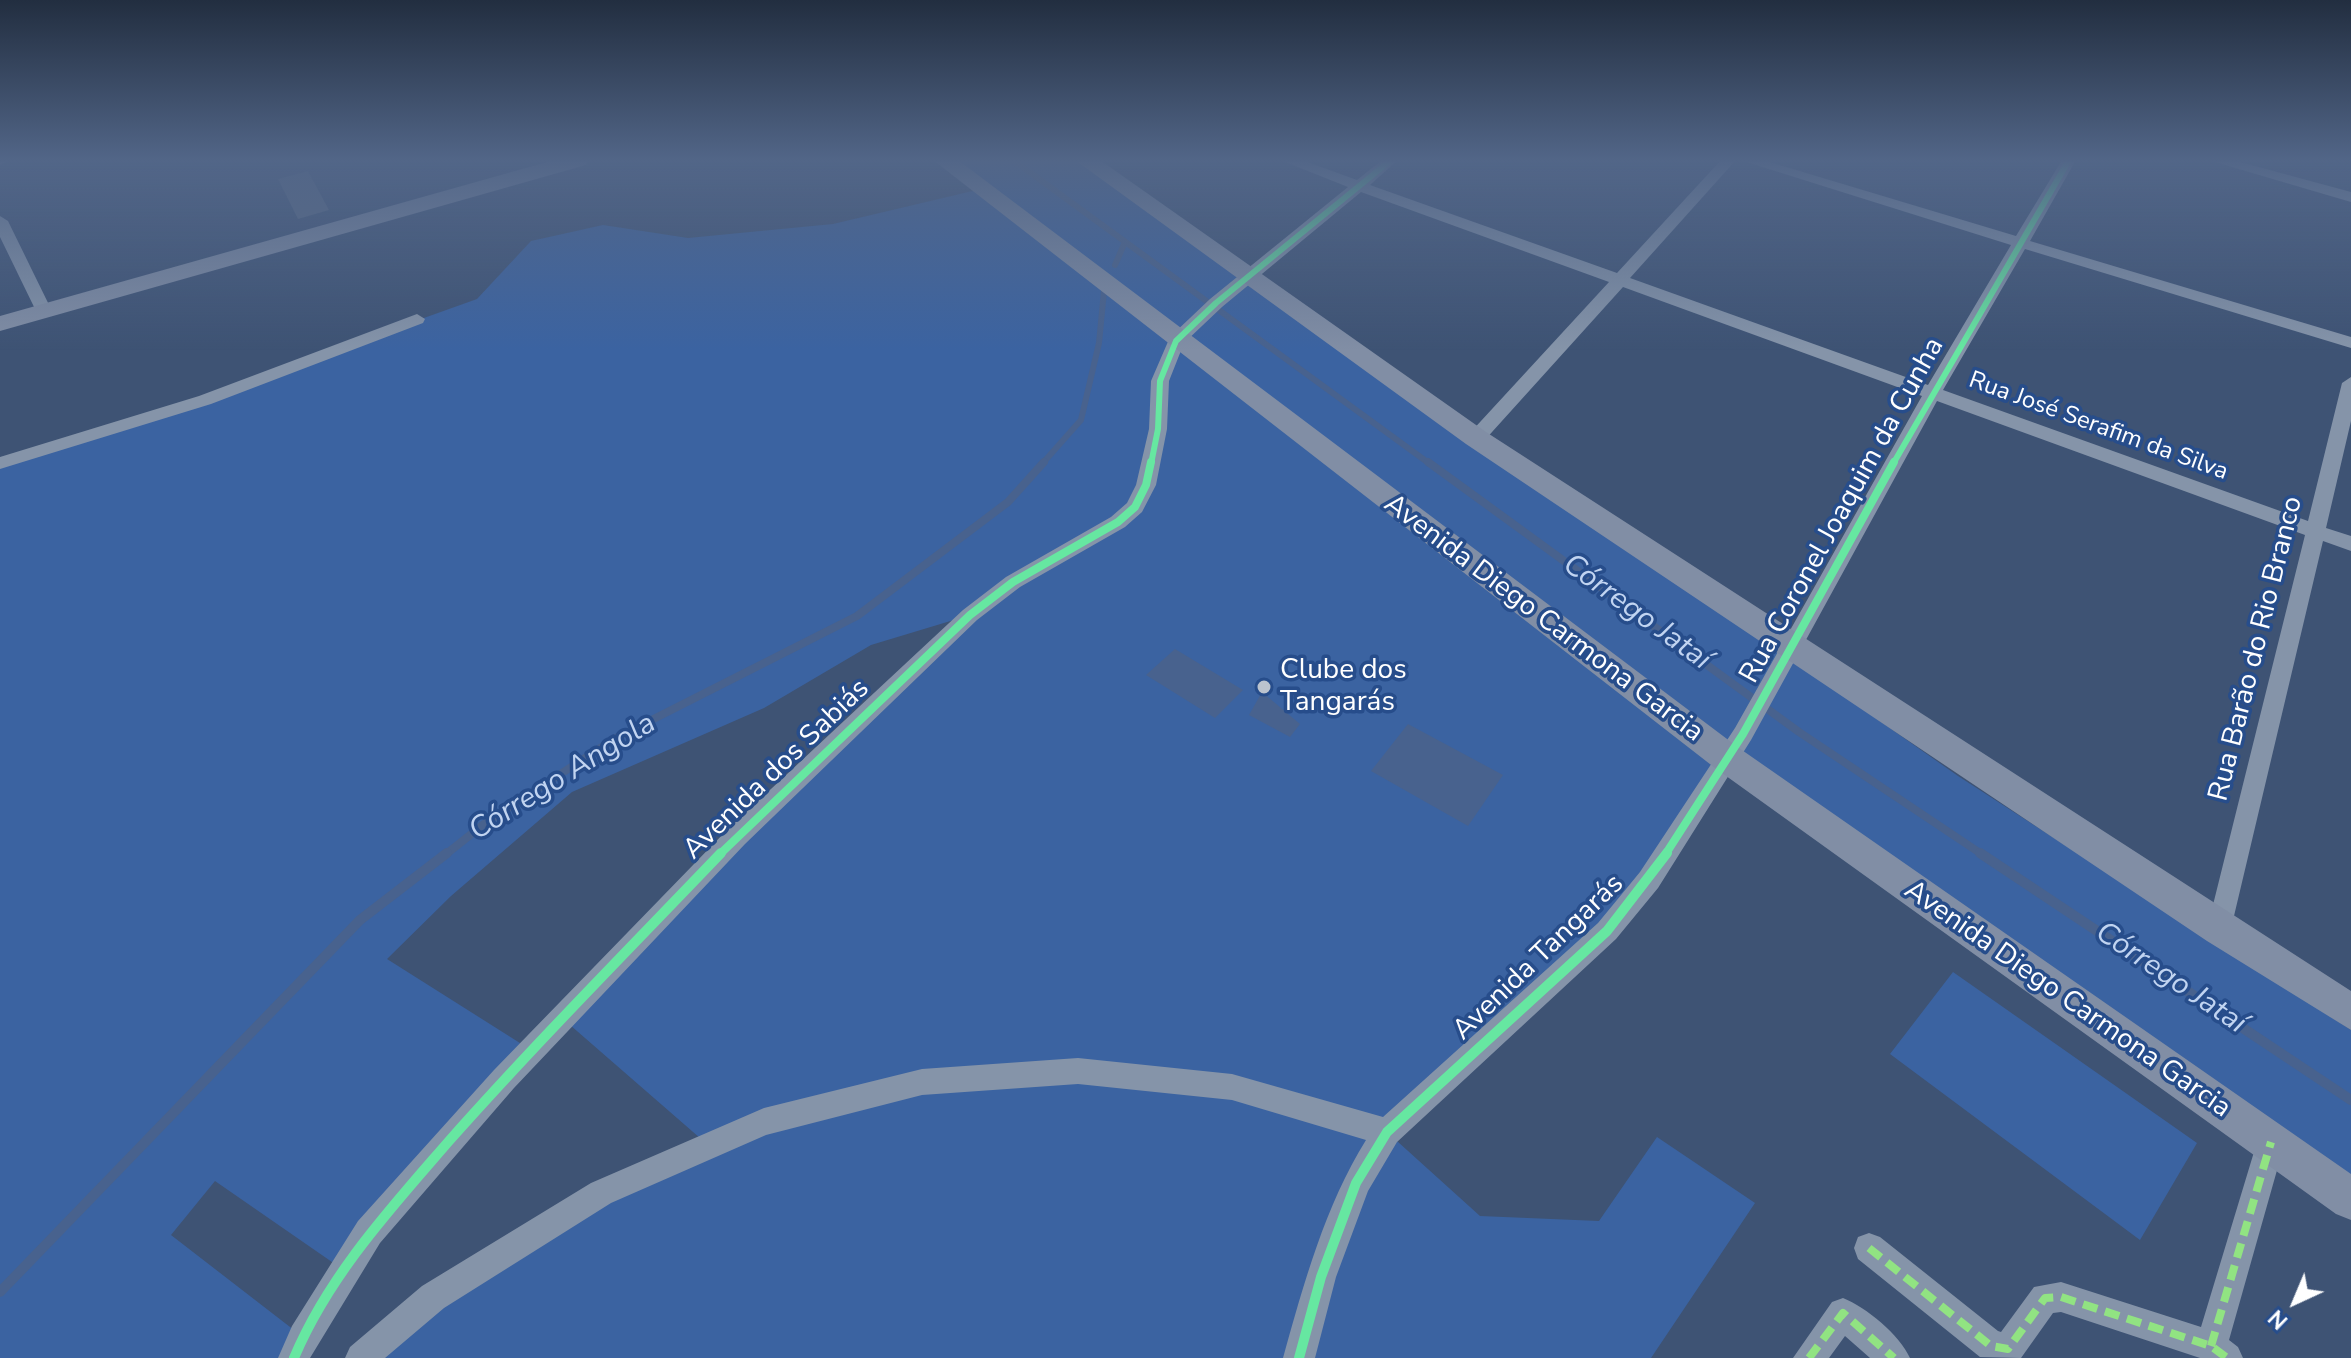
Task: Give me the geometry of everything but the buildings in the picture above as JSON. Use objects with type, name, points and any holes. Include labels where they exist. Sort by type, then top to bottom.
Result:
[{"type":"main road","points":[[0,324],[354,223]]},
{"type":"main road","name":"Avenida Diego Carmona Garcia","points":[[1035,223],[1187,330],[1735,746],[2351,1199]]},
{"type":"main road","points":[[1173,223],[1476,438],[2220,929],[2351,1012]]},
{"type":"street","points":[[1,223],[44,311]]},
{"type":"street","points":[[1187,330],[1313,223]]},
{"type":"street","name":"Rua José Serafim da Silva","points":[[1461,223],[2351,544]]},
{"type":"street","points":[[1476,438],[1671,223]]},
{"type":"street","points":[[1955,223],[2351,343]]},
{"type":"street","name":"Rua Coronel Joaquim da Cunha","points":[[1735,746],[1932,393],[2034,223]]},
{"type":"street","points":[[0,463],[205,400],[417,319]]},
{"type":"street","name":"Avenida dos Sabiás","points":[[294,1358],[303,1337],[369,1232],[504,1079],[736,837],[970,615],[1013,582],[1118,522],[1135,507],[1146,485],[1158,429],[1160,381],[1187,330]]},
{"type":"street","name":"Rua Barão do Rio Branco","points":[[2220,929],[2351,383]]},
{"type":"street","name":"Avenida Tangarás","points":[[1299,1358],[1321,1277],[1356,1183],[1387,1132],[1607,931],[1649,880],[1735,746]]},
{"type":"street","points":[[361,1358],[433,1297],[601,1193],[764,1122],[922,1082],[1078,1071],[1232,1087],[1387,1132]]},
{"type":"street","points":[[1869,1248],[1991,1346],[2008,1349],[2045,1298],[2061,1297],[2219,1352],[2271,1142]]},
{"type":"street","points":[[1809,1358],[1843,1313],[1894,1358]]},
{"type":"shaded area","points":[[1026,223],[1727,758],[1649,880],[1387,1132],[1480,1216],[1599,1221],[1657,1137],[1755,1203],[1651,1358],[379,1358],[433,1297],[708,1145],[562,1018],[967,616],[871,645],[764,708],[572,792],[451,896],[387,959],[531,1050],[345,1271],[215,1181],[171,1235],[303,1337],[294,1358],[0,1358],[0,463],[111,430],[477,299],[531,241],[603,225],[688,238],[833,224]]},
{"type":"shaded area","points":[[1037,223],[1171,223],[1958,776],[2351,1030],[2351,1186],[1749,761]]},
{"type":"shaded area","points":[[1175,649],[1243,690],[1215,718],[1146,675]]},
{"type":"shaded area","points":[[1262,692],[1300,724],[1290,737],[1249,715]]},
{"type":"shaded area","points":[[1408,724],[1503,775],[1468,826],[1371,771]]},
{"type":"shaded area","points":[[1953,972],[2197,1143],[2140,1240],[1890,1054]]},
{"type":"waterway","name":"Córrego Jataí","points":[[1100,223],[1430,464]]},
{"type":"waterway","name":"Córrego Angola","points":[[1115,265],[1125,242]]},
{"type":"waterway","name":"Córrego Angola","points":[[1042,464],[1081,420],[1099,343],[1104,291]]},
{"type":"waterway","name":"Córrego Angola","points":[[445,855],[484,824],[614,739],[857,616],[1008,502],[1044,462]]},
{"type":"waterway","name":"Córrego Jataí","points":[[1428,462],[1799,732],[1982,854]]},
{"type":"waterway","name":"Córrego Angola","points":[[0,1292],[360,920],[447,853]]},
{"type":"waterway","name":"Córrego Jataí","points":[[1982,854],[2351,1100]]},
{"type":"marked path","points":[[2211,1346],[2271,1142]]},
{"type":"marked path","points":[[1869,1248],[1991,1346],[2008,1349],[2045,1298],[2061,1297],[2211,1346],[2227,1358]]},
{"type":"marked path","points":[[1809,1358],[1843,1313],[1894,1358]]},
{"type":"cycle path","points":[[294,1358],[303,1337],[369,1232],[504,1079],[736,837],[970,615],[1013,582],[1118,522],[1135,507],[1146,485],[1158,429],[1160,381],[1176,341],[1216,303],[1313,223]]},
{"type":"cycle path","points":[[1299,1358],[1321,1277],[1356,1183],[1387,1132],[1607,931],[1649,880],[1743,734],[1932,393],[2032,223]]},
{"type":"place","name":"Clube dos Tangarás","points":[[1264,687]]}]
